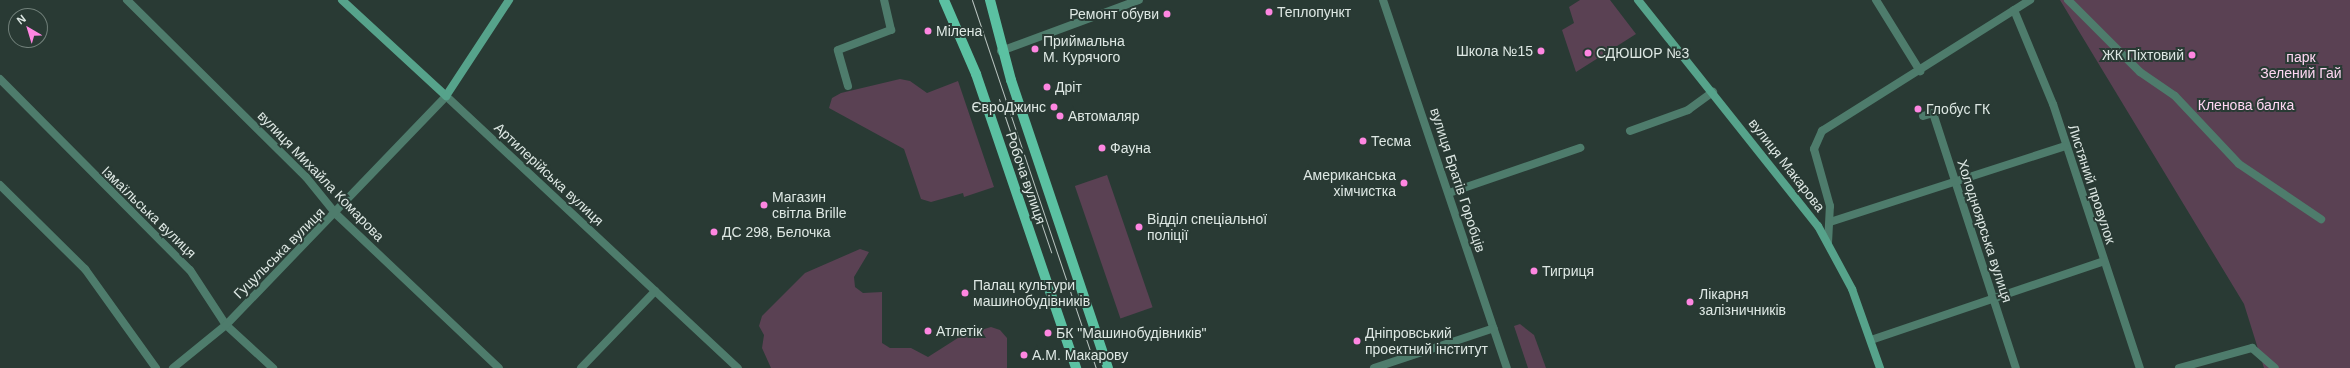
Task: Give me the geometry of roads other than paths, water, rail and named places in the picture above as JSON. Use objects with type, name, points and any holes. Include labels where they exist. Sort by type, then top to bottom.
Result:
[{"type":"main road","name":"Робоча вулиця","points":[[944,0],[976,74],[1076,368]]},
{"type":"main road","name":"Робоча вулиця","points":[[990,0],[1002,50],[1108,368]]},
{"type":"street","name":"вулиця Михайла Комарова","points":[[127,0],[306,177],[336,214],[499,368]]},
{"type":"street","name":"Артилерійська вулиця","points":[[342,0],[738,368]]},
{"type":"street","points":[[446,96],[509,0]]},
{"type":"street","points":[[848,86],[838,50],[891,30],[884,0]]},
{"type":"street","points":[[1002,50],[1139,0]]},
{"type":"street","name":"вулиця Братів Горобців","points":[[1383,0],[1507,368]]},
{"type":"street","name":"вулиця Макарова","points":[[1638,0],[1804,207],[1828,243],[1852,289],[1880,368]]},
{"type":"street","points":[[1876,0],[1920,71]]},
{"type":"street","points":[[1828,243],[1830,206],[1814,156],[1822,131],[1920,71],[2030,0]]},
{"type":"street","points":[[2068,0],[2140,72],[2180,101],[2239,164],[2321,219]]},
{"type":"street","name":"Листяний провулок","points":[[2014,10],[2053,104],[2065,146],[2140,368]]},
{"type":"street","name":"Ізмаїльська вулиця","points":[[0,79],[190,270],[226,325],[273,368]]},
{"type":"street","points":[[1630,130],[1688,110],[1713,92]]},
{"type":"street","name":"Гуцульська вулиця","points":[[173,368],[226,325],[336,214],[446,96]]},
{"type":"street","name":"Холодноярська вулиця","points":[[1922,116],[1933,113],[2016,368]]},
{"type":"street","points":[[1830,222],[2065,146]]},
{"type":"street","points":[[1449,193],[1580,148]]},
{"type":"street","points":[[0,185],[85,269],[156,368]]},
{"type":"street","points":[[1871,340],[2104,260]]},
{"type":"street","points":[[580,368],[655,290]]},
{"type":"street","points":[[1374,368],[1494,328]]},
{"type":"street","points":[[2179,368],[2252,348],[2275,368]]},
{"type":"tram line","points":[[972,0],[1096,368]]},
{"type":"tram line","points":[[999,99],[1051,252]]},
{"type":"place","name":"Теплопункт","points":[[1269,12]]},
{"type":"place","name":"Ремонт обуви","points":[[1167,14]]},
{"type":"place","name":"Мілена","points":[[928,31]]},
{"type":"place","name":"Приймальна М. Курячого","points":[[1035,49]]},
{"type":"place","name":"Школа №15","points":[[1541,51]]},
{"type":"place","name":"СДЮШОР №3","points":[[1588,53]]},
{"type":"place","name":"ЖК Піхтовий","points":[[2192,55]]},
{"type":"place","name":"Дріт","points":[[1047,87]]},
{"type":"place","name":"ЄвроДжинс","points":[[1054,107]]},
{"type":"place","name":"Глобус ГК","points":[[1918,109]]},
{"type":"place","name":"Автомаляр","points":[[1060,116]]},
{"type":"place","name":"Тесма","points":[[1363,141]]},
{"type":"place","name":"Фауна","points":[[1102,148]]},
{"type":"place","name":"Американська хімчистка","points":[[1404,183]]},
{"type":"place","name":"Магазин світла Brille","points":[[764,205]]},
{"type":"place","name":"Відділ спеціальної поліції","points":[[1139,227]]},
{"type":"place","name":"ДС 298, Белочка","points":[[714,232]]},
{"type":"place","name":"Тигриця","points":[[1534,271]]},
{"type":"place","name":"Палац культури машинобудівників","points":[[965,293]]},
{"type":"place","name":"Лікарня залізничників","points":[[1690,302]]},
{"type":"place","name":"Атлетік","points":[[928,331]]},
{"type":"place","name":"БК \"Машинобудівників\"","points":[[1048,333]]},
{"type":"place","name":"Дніпровський проектний інститут","points":[[1357,341]]},
{"type":"place","name":"А.М. Макарову","points":[[1024,355]]},
{"type":"park label","name":"парк Зелений Гай","points":[[2301,66]]},
{"type":"park label","name":"Кленова балка","points":[[2246,105]]}]
